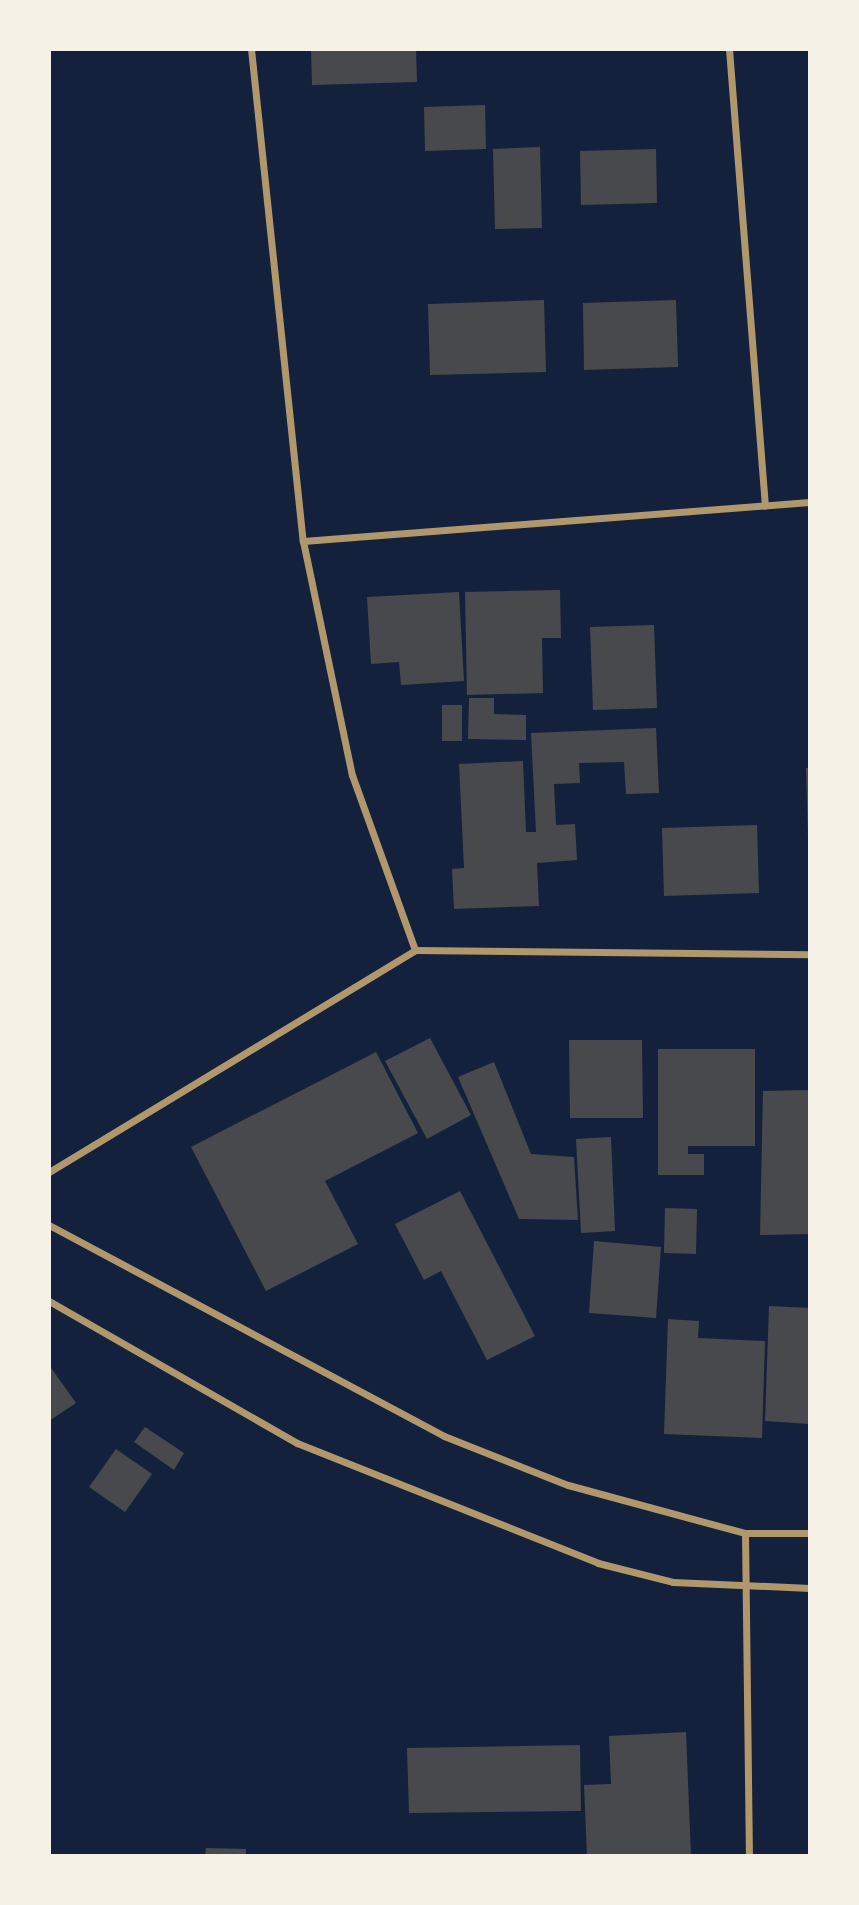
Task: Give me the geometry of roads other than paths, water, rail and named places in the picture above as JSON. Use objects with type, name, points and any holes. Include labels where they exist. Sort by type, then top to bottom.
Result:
[{"type":"street","points":[[251,49],[303,541],[352,775],[415,950]]},
{"type":"street","points":[[729,49],[765,506]]},
{"type":"street","points":[[303,541],[810,502]]},
{"type":"street","points":[[49,1172],[415,950],[810,954]]},
{"type":"street","points":[[49,1225],[444,1436],[568,1485],[745,1533],[810,1533]]},
{"type":"street","points":[[49,1301],[297,1443],[378,1479],[598,1563],[673,1582],[810,1588]]},
{"type":"street","points":[[745,1533],[743,1587],[749,1856]]}]
